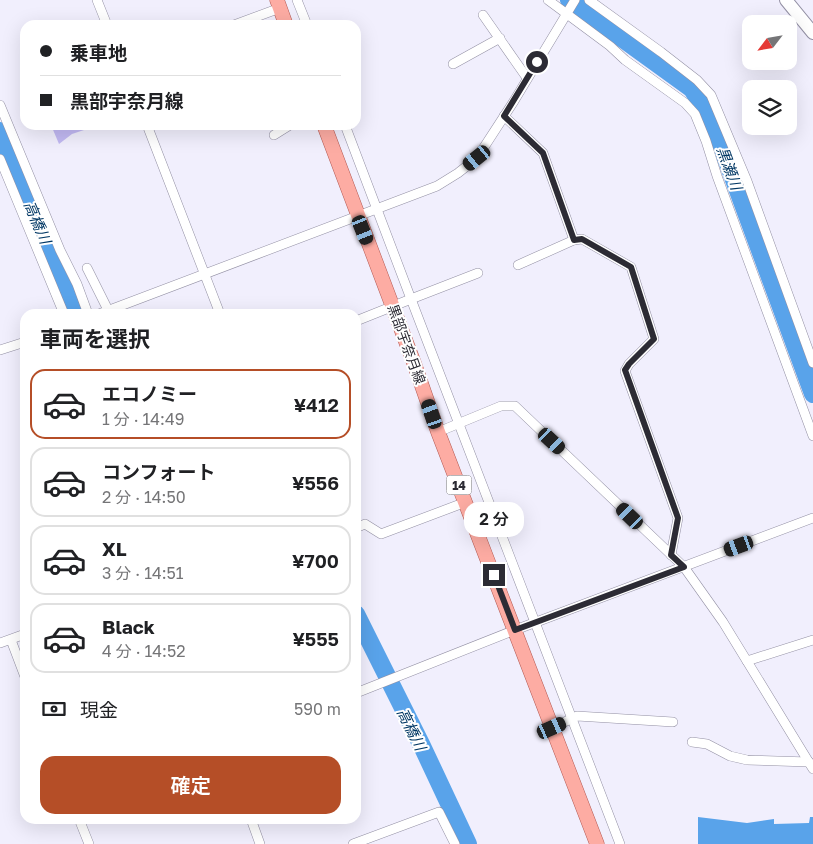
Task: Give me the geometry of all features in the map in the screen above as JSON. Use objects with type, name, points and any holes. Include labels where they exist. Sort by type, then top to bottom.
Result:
[{"type":"main road","points":[[278,4],[284,20]]},
{"type":"main road","name":"黒部宇奈月線","points":[[326,130],[438,432],[597,844]]},
{"type":"street","points":[[97,0],[105,20]]},
{"type":"street","points":[[297,0],[305,20]]},
{"type":"street","points":[[548,0],[568,12],[625,60],[685,103],[695,114],[813,436]]},
{"type":"street","points":[[111,309],[437,186],[458,173],[477,158],[575,0]]},
{"type":"street","points":[[589,0],[661,52],[697,80],[712,95],[747,181],[813,363]]},
{"type":"street","points":[[786,0],[811,30]]},
{"type":"street","points":[[244,20],[278,4]]},
{"type":"street","points":[[483,15],[527,78]]},
{"type":"street","points":[[453,64],[500,38]]},
{"type":"street","points":[[0,105],[86,309]]},
{"type":"street","points":[[504,116],[543,153],[574,240]]},
{"type":"street","points":[[149,130],[218,309]]},
{"type":"street","points":[[274,135],[282,130]]},
{"type":"street","points":[[347,130],[620,844]]},
{"type":"street","points":[[0,159],[62,309]]},
{"type":"street","points":[[518,265],[574,240],[582,239],[631,267],[654,339],[625,370],[678,518],[671,555]]},
{"type":"street","points":[[87,268],[108,309]]},
{"type":"street","points":[[361,319],[478,273]]},
{"type":"street","points":[[0,350],[20,344]]},
{"type":"street","points":[[438,432],[501,406],[515,406],[684,567],[723,622],[811,765]]},
{"type":"street","points":[[361,526],[365,524],[381,534],[466,502]]},
{"type":"street","points":[[361,691],[535,622],[813,518]]},
{"type":"street","points":[[0,644],[20,636]]},
{"type":"street","points":[[11,640],[20,664]]},
{"type":"street","points":[[747,661],[813,640]]},
{"type":"street","points":[[552,728],[577,716],[673,722]]},
{"type":"street","points":[[692,742],[707,744],[730,756],[747,760],[811,765]]},
{"type":"street","points":[[353,844],[439,812],[454,844]]},
{"type":"street","points":[[81,824],[89,844]]},
{"type":"street","points":[[253,824],[260,844]]},
{"type":"shaded area","points":[[53,130],[84,130],[72,134],[59,144]]},
{"type":"water","points":[[698,817],[747,823],[774,819],[774,824],[809,823],[810,817],[813,817],[813,844],[698,844]]},
{"type":"waterway","name":"黒瀬川","points":[[569,0],[692,89],[713,123],[813,394]]},
{"type":"waterway","name":"高橋川","points":[[0,131],[74,309]]},
{"type":"waterway","name":"高橋川","points":[[361,624],[468,844]]},
{"type":"route","points":[[494,575],[515,630],[684,567],[671,555],[678,518],[625,370],[654,339],[631,267],[582,239],[574,240],[543,153],[504,116],[537,62]]}]
